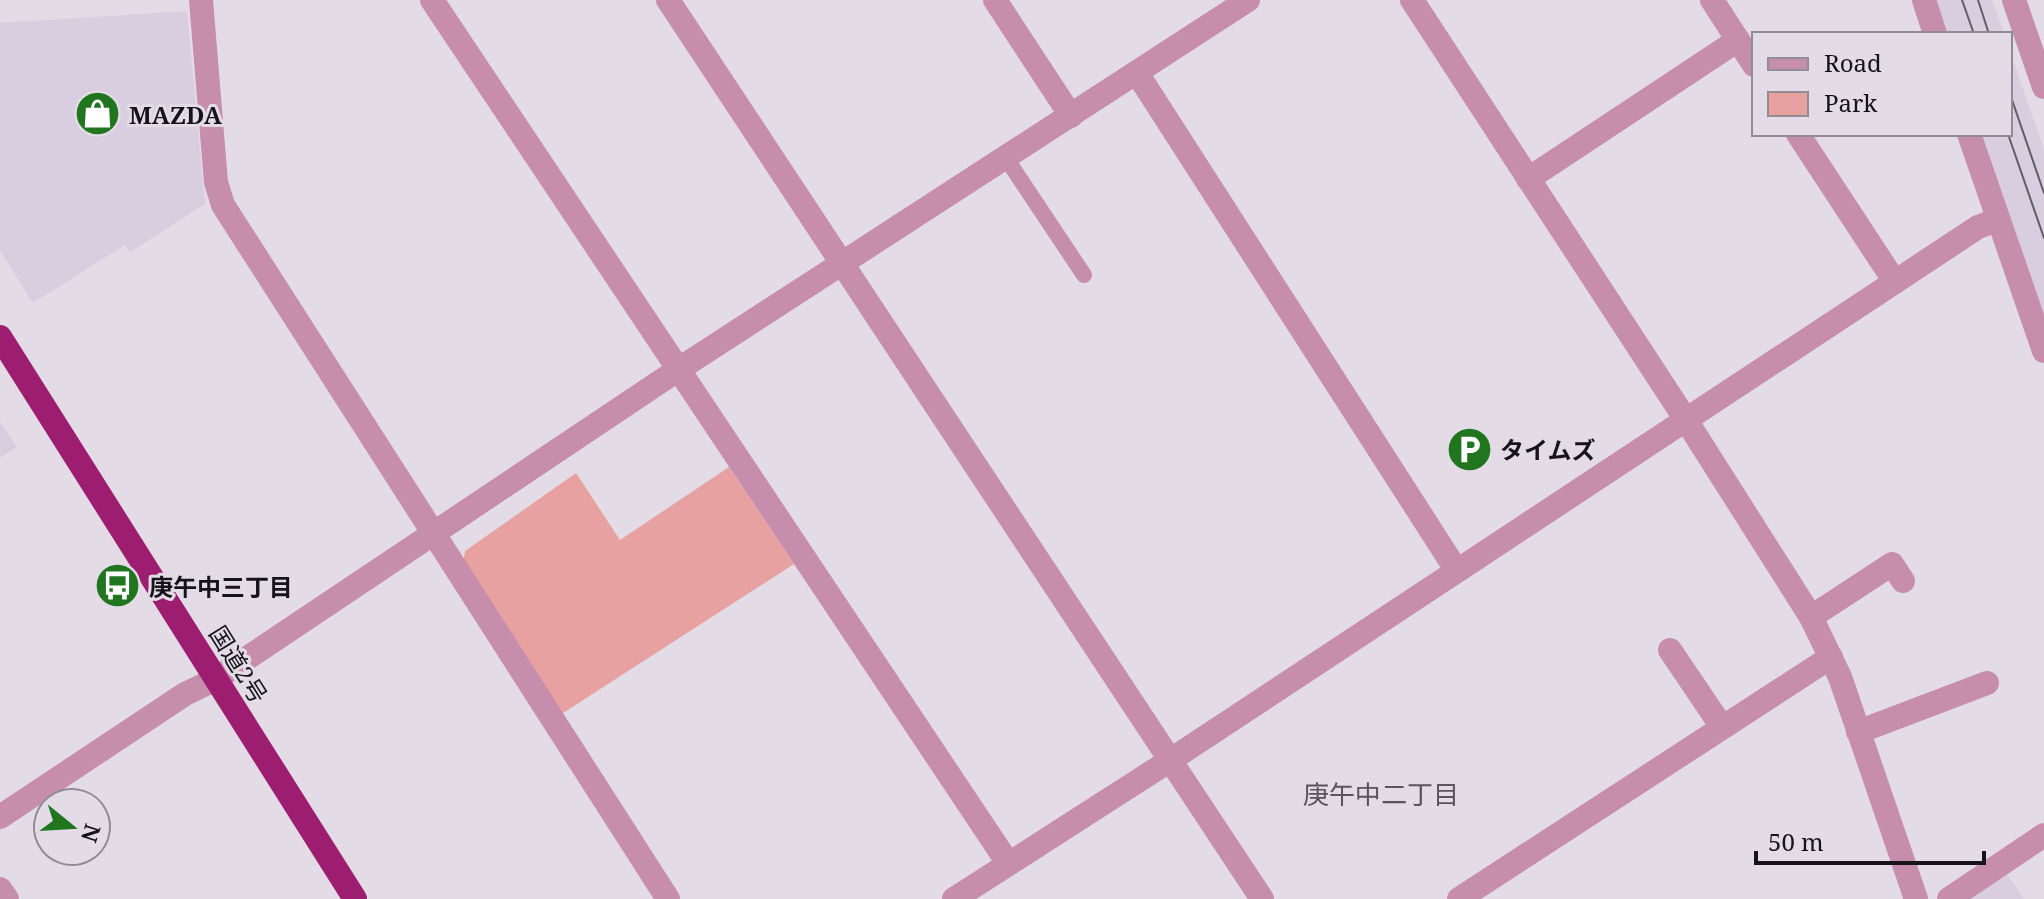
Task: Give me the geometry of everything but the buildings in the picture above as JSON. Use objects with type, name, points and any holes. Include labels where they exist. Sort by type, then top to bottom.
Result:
[{"type":"highway","name":"国道2号","points":[[0,337],[355,899]]},
{"type":"street","points":[[201,0],[218,194],[668,899]]},
{"type":"street","points":[[432,0],[1008,863]]},
{"type":"street","points":[[668,0],[1262,899]]},
{"type":"street","points":[[995,0],[1071,116]]},
{"type":"street","points":[[0,817],[185,694],[216,679],[679,369],[1248,0]]},
{"type":"street","points":[[1412,0],[1811,617],[1831,657],[1916,899]]},
{"type":"street","points":[[1712,0],[1752,62]]},
{"type":"street","points":[[1924,0],[1934,32]]},
{"type":"street","points":[[2014,0],[2044,87]]},
{"type":"street","points":[[1528,179],[1738,40]]},
{"type":"street","points":[[1137,73],[1457,571]]},
{"type":"street","points":[[1799,136],[1895,282]]},
{"type":"street","points":[[1970,136],[2044,351]]},
{"type":"street","points":[[954,899],[1169,761],[1978,227],[1997,220]]},
{"type":"street","points":[[1811,617],[1892,564],[1903,581]]},
{"type":"street","points":[[1670,650],[1722,727]]},
{"type":"street","points":[[1459,899],[1831,657]]},
{"type":"street","points":[[1858,732],[1987,683]]},
{"type":"street","points":[[1949,899],[2044,835]]},
{"type":"street","points":[[0,889],[7,899]]},
{"type":"lane","points":[[1006,158],[1084,275]]},
{"type":"shaded area","points":[[1934,0],[1992,0],[2003,32],[1945,32]]},
{"type":"shaded area","name":"MAZDA","points":[[187,11],[205,204],[130,252],[125,245],[33,303],[0,251],[0,23]]},
{"type":"shaded area","points":[[2012,58],[2044,149],[2044,316],[1982,136],[2012,136]]},
{"type":"shaded area","points":[[0,421],[17,447],[0,458]]},
{"type":"shaded area","points":[[2006,873],[2024,899],[1969,899]]},
{"type":"green space","points":[[729,467],[794,564],[560,715],[463,563],[465,551],[576,473],[620,540]]},
{"type":"tram line","points":[[1962,0],[1973,32]]},
{"type":"tram line","points":[[1978,0],[1988,32]]},
{"type":"tram line","points":[[2012,100],[2044,193]]},
{"type":"tram line","points":[[2009,136],[2044,238]]},
{"type":"place","name":"MAZDA","points":[[98,114]]},
{"type":"place","name":"タイムズ","points":[[1469,449]]},
{"type":"place","name":"庚午中三丁目","points":[[118,586]]},
{"type":"district","name":"庚午中二丁目","points":[[1381,794]]}]
